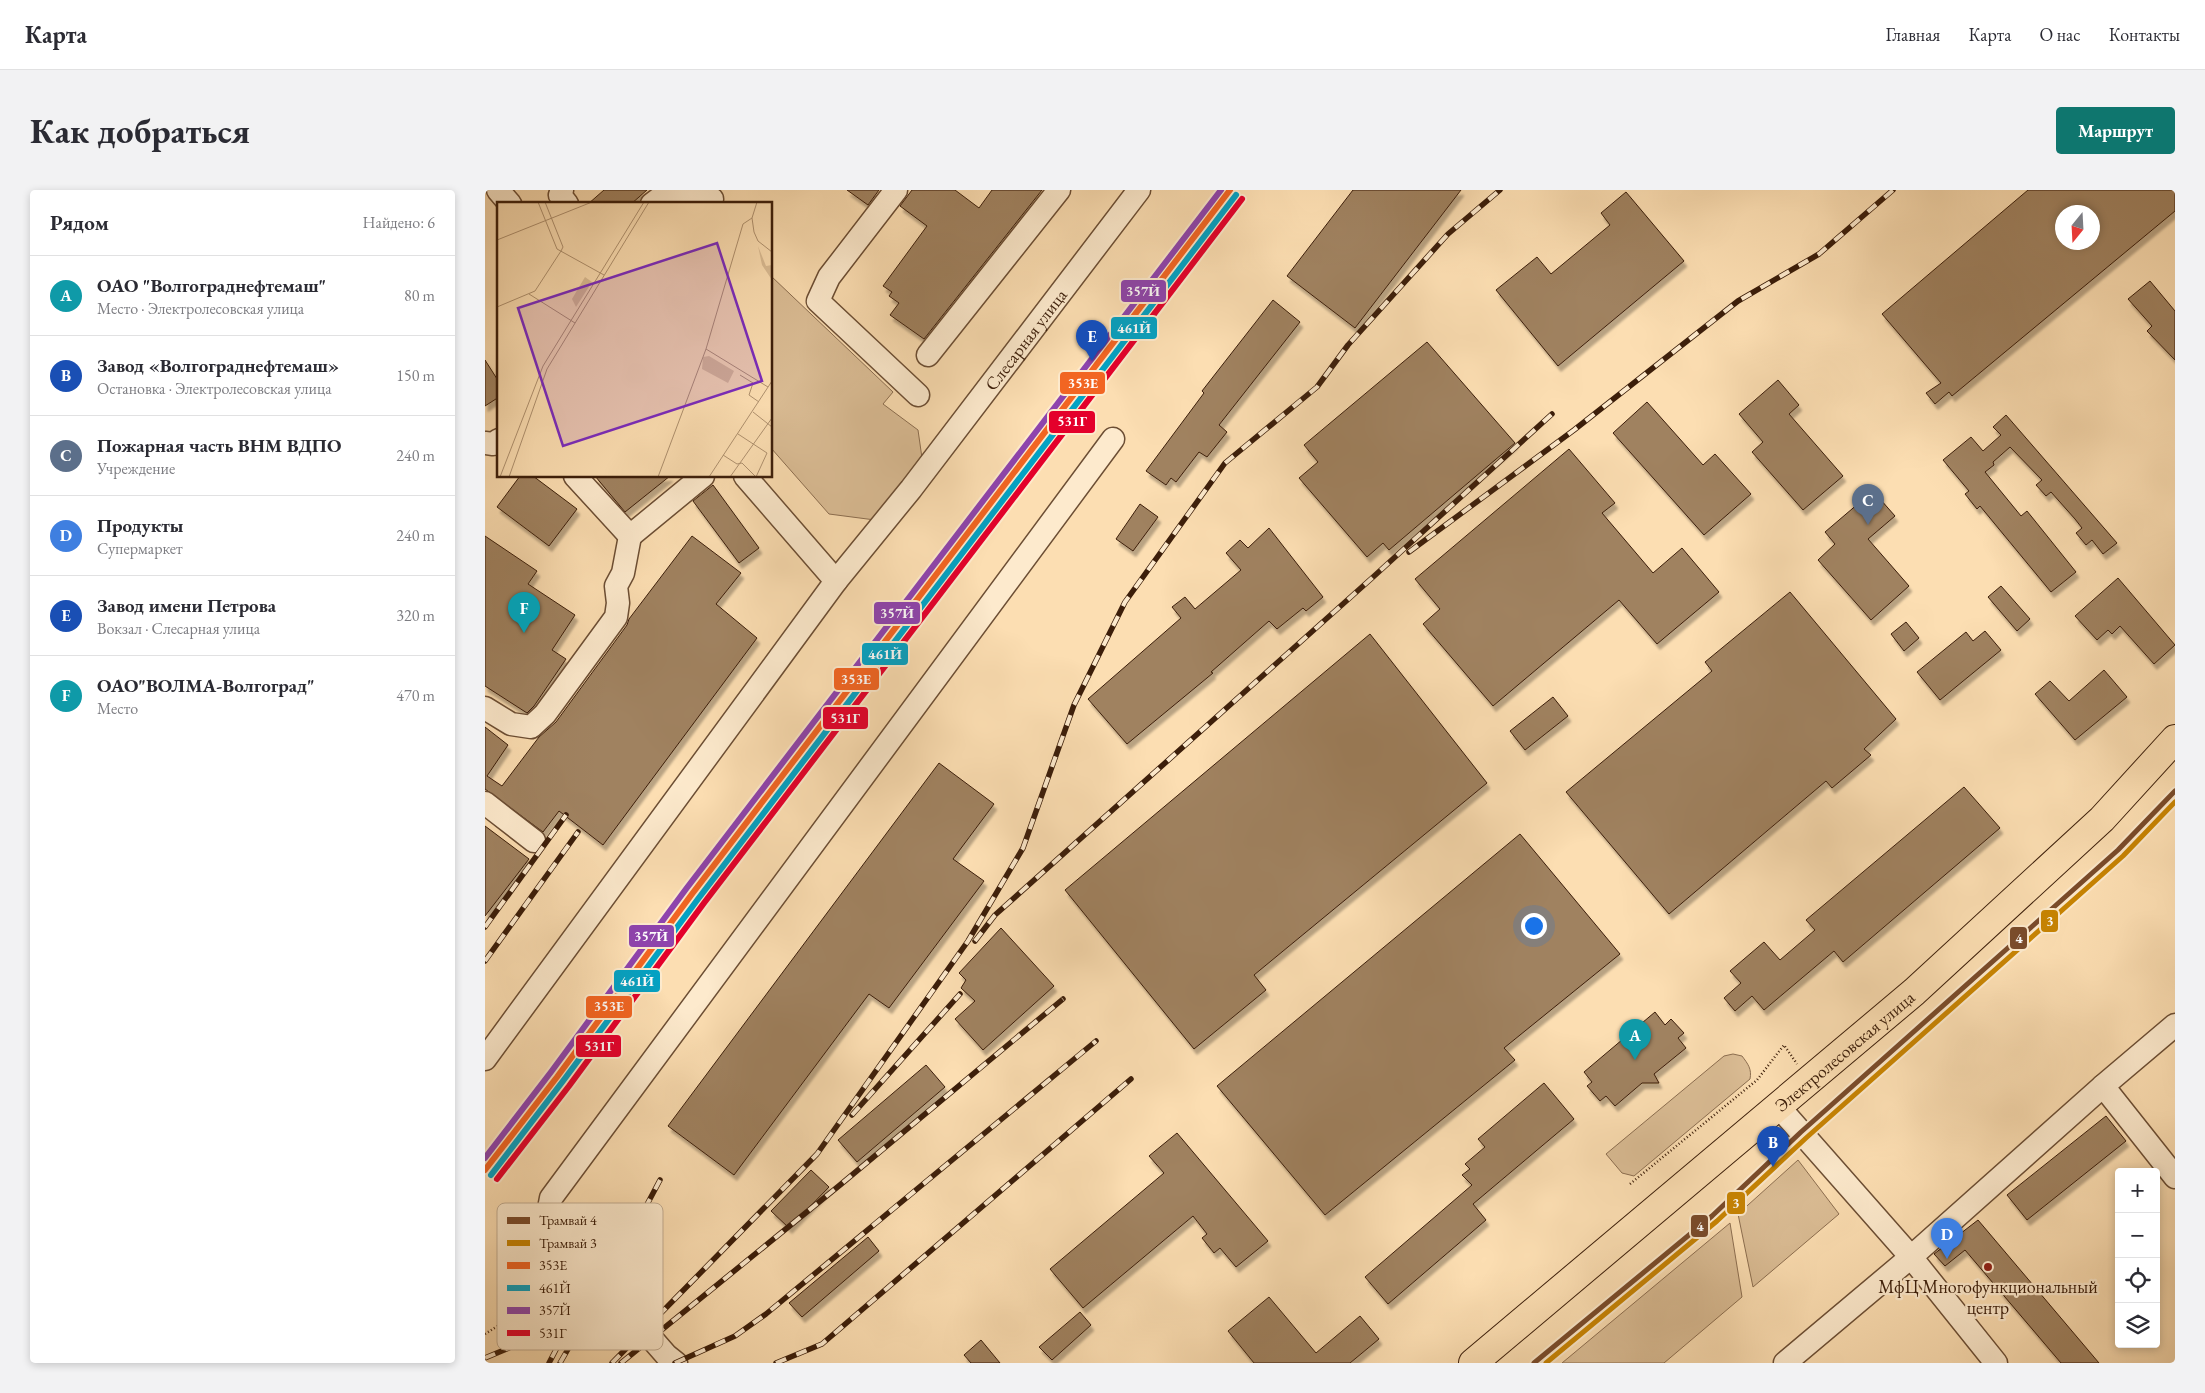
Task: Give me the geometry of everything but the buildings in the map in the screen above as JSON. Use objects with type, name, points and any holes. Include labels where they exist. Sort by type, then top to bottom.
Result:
[{"type":"main road","name":"Электролесовская улица","points":[[1473,1363],[1914,992],[2095,826],[2175,739]]},
{"type":"street","points":[[498,190],[508,202]]},
{"type":"street","points":[[562,190],[560,195],[565,202]]},
{"type":"street","points":[[896,190],[829,277],[818,301],[918,396]]},
{"type":"street","points":[[928,355],[1059,190]]},
{"type":"street","name":"Слесарная улица","points":[[485,1059],[836,581],[911,489],[1139,190]]},
{"type":"street","points":[[654,202],[659,198],[714,198]]},
{"type":"street","points":[[550,1203],[551,1198],[1113,439]]},
{"type":"street","points":[[577,478],[630,536]]},
{"type":"street","points":[[485,708],[511,724],[531,727],[545,714],[616,617],[618,603],[616,586],[623,573],[630,536],[701,478]]},
{"type":"street","points":[[747,478],[836,581]]},
{"type":"street","points":[[485,804],[534,841]]},
{"type":"street","points":[[1785,1363],[1911,1257],[2103,1086],[2175,1025]]},
{"type":"street","points":[[2103,1086],[2175,1177]]},
{"type":"street","points":[[1778,1106],[1911,1257],[1996,1363]]},
{"type":"street","points":[[661,1350],[676,1363]]},
{"type":"path","points":[[1630,1184],[1757,1080],[1785,1045],[1809,1080]]},
{"type":"path","points":[[485,1334],[497,1326]]},
{"type":"shaded area","points":[[773,278],[893,392],[883,404],[918,430],[922,458],[875,520],[829,514],[773,450]]},
{"type":"shaded area","points":[[1733,1054],[1742,1056],[1750,1069],[1750,1079],[1634,1176],[1622,1173],[1606,1154],[1724,1056]]},
{"type":"shaded area","points":[[1798,1160],[1839,1214],[1753,1287],[1738,1214]]},
{"type":"shaded area","points":[[1730,1223],[1742,1297],[1664,1363],[1562,1363]]},
{"type":"railway","points":[[663,1311],[817,1154],[968,941],[1023,848],[1074,705],[1125,602],[1225,463],[1317,387],[1348,345],[1448,234],[1500,190]]},
{"type":"railway","points":[[1409,552],[1574,430],[1738,301],[1819,254],[1893,190]]},
{"type":"railway","points":[[975,941],[995,915],[1372,578],[1552,414]]},
{"type":"railway","points":[[485,927],[566,815]]},
{"type":"railway","points":[[485,961],[578,832]]},
{"type":"railway","points":[[852,1115],[960,994]]},
{"type":"railway","points":[[663,1329],[840,1185],[1063,999]]},
{"type":"railway","points":[[675,1363],[735,1336],[766,1314],[1096,1041]]},
{"type":"railway","points":[[776,1363],[822,1344],[1131,1079]]},
{"type":"railway","points":[[648,1203],[660,1180]]},
{"type":"railway","points":[[485,1358],[504,1350]]},
{"type":"railway","points":[[549,1363],[556,1350]]},
{"type":"railway","points":[[560,1363],[567,1350]]},
{"type":"railway","points":[[612,1363],[625,1350]]},
{"type":"railway","points":[[621,1363],[637,1350]]},
{"type":"tram line","name":"4","points":[[1534,1363],[1712,1216],[1801,1132],[2118,850],[2175,791]]},
{"type":"tram line","name":"3","points":[[1546,1363],[1717,1221],[1806,1138],[2123,856],[2175,802]]},
{"type":"transit line","name":"357Й","points":[[485,1158],[686,889],[1221,190]]},
{"type":"transit line","name":"353Е","points":[[485,1170],[557,1077],[692,894],[1230,190]]},
{"type":"transit line","name":"461Й","points":[[491,1175],[698,899],[1236,195]]},
{"type":"transit line","name":"531Г","points":[[497,1179],[569,1086],[704,903],[1242,199]]},
{"type":"place","name":"Завод имени Петрова","points":[[1092,361]]},
{"type":"place","name":"Пожарная часть ВНМ ВДПО","points":[[1868,525]]},
{"type":"place","name":"ОАО\"ВОЛМА-Волгоград\"","points":[[524,633]]},
{"type":"place","name":"ОАО \"Волгограднефтемаш\"","points":[[1635,1060]]},
{"type":"place","name":"Завод «Волгограднефтемаш»","points":[[1773,1167]]},
{"type":"place","name":"Продукты","points":[[1947,1259]]},
{"type":"place","name":"МфЦ Многофункциональный центр","points":[[1988,1267]]}]
